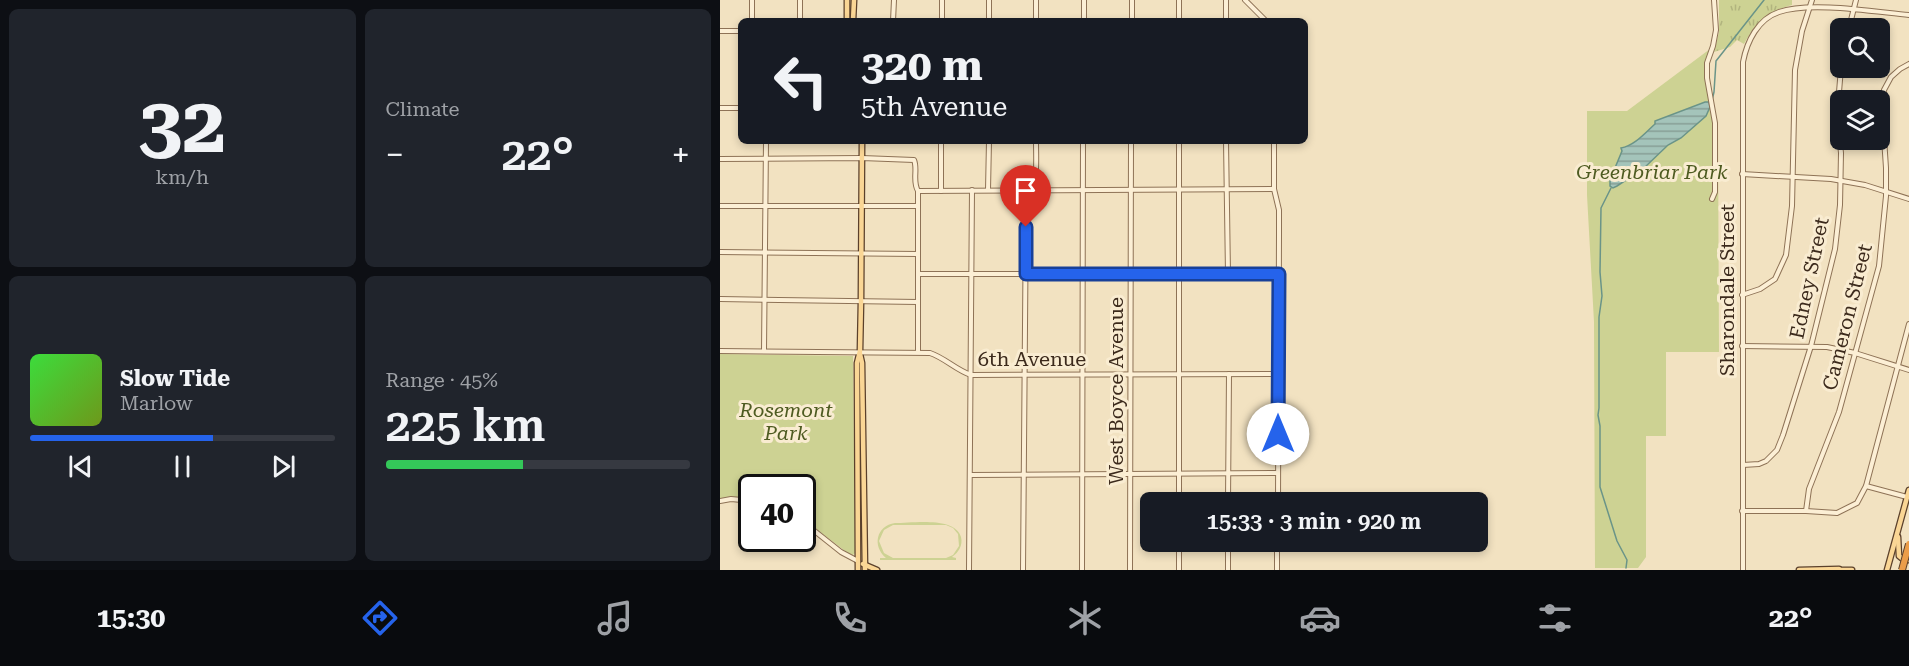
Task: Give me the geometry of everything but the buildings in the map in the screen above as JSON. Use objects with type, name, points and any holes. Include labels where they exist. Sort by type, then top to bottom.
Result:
[{"type":"highway","points":[[1902,570],[1909,544]]},
{"type":"main road","points":[[847,18],[848,0]]},
{"type":"main road","points":[[853,18],[854,0]]},
{"type":"main road","points":[[858,570],[857,508],[862,363],[860,351],[862,144]]},
{"type":"main road","points":[[860,429],[865,567]]},
{"type":"main road","points":[[1887,570],[1909,490]]},
{"type":"main road","points":[[857,508],[864,508]]},
{"type":"main road","points":[[1898,531],[1898,554],[1902,559],[1909,560]]},
{"type":"main road","points":[[858,561],[865,567],[877,570]]},
{"type":"main road","points":[[1800,570],[1852,570]]},
{"type":"street","points":[[752,0],[752,18]]},
{"type":"street","points":[[800,0],[800,18]]},
{"type":"street","points":[[893,18],[894,0]]},
{"type":"street","points":[[942,0],[942,18]]},
{"type":"street","points":[[989,0],[989,18]]},
{"type":"street","points":[[1036,0],[1036,18]]},
{"type":"street","points":[[1084,0],[1084,18]]},
{"type":"street","points":[[1132,0],[1132,18]]},
{"type":"street","points":[[1179,0],[1179,18]]},
{"type":"street","points":[[1226,0],[1226,18]]},
{"type":"street","points":[[1245,0],[1263,18]]},
{"type":"street","points":[[1712,200],[1715,192],[1714,115],[1708,92],[1707,63],[1716,30],[1714,0]]},
{"type":"street","points":[[1742,295],[1754,292],[1775,279],[1782,266],[1788,244],[1792,207],[1795,70],[1802,31],[1812,0]]},
{"type":"street","points":[[1851,18],[1856,0]]},
{"type":"street","name":"Sharondale Street","points":[[1743,570],[1742,174],[1743,62],[1747,44],[1760,25],[1774,14],[1789,9],[1853,10],[1909,15]]},
{"type":"street","points":[[720,31],[738,31]]},
{"type":"street","name":"Cameron Street","points":[[1806,511],[1809,489],[1834,430],[1879,266],[1886,192],[1882,100],[1891,77],[1909,64]]},
{"type":"street","name":"Edney Street","points":[[1743,465],[1763,463],[1777,450],[1793,408],[1811,346],[1835,249],[1841,153],[1838,116],[1840,78]]},
{"type":"street","points":[[720,108],[738,108]]},
{"type":"street","points":[[764,351],[766,144]]},
{"type":"street","points":[[941,144],[941,190]]},
{"type":"street","points":[[988,144],[988,190]]},
{"type":"street","points":[[1023,570],[1026,196],[1033,188],[1035,180],[1035,144]]},
{"type":"street","points":[[1082,570],[1083,144]]},
{"type":"street","name":"West Boyce Avenue","points":[[1130,570],[1131,144]]},
{"type":"street","points":[[1179,144],[1179,492]]},
{"type":"street","points":[[1226,144],[1228,274]]},
{"type":"street","points":[[1274,144],[1274,189],[1279,219],[1278,492]]},
{"type":"street","points":[[720,159],[912,158],[916,161],[918,352]]},
{"type":"street","points":[[1742,174],[1811,177],[1865,184],[1909,199]]},
{"type":"street","points":[[918,191],[1274,189]]},
{"type":"street","points":[[969,570],[972,190]]},
{"type":"street","points":[[720,206],[918,206]]},
{"type":"street","points":[[720,252],[918,254]]},
{"type":"street","points":[[918,274],[1279,274]]},
{"type":"street","points":[[720,299],[918,302]]},
{"type":"street","points":[[1742,511],[1837,513],[1857,503],[1866,486],[1909,324]]},
{"type":"street","points":[[1742,346],[1811,346],[1855,353],[1909,370]]},
{"type":"street","name":"6th Avenue","points":[[720,351],[930,353],[971,375],[1279,374]]},
{"type":"street","points":[[1228,492],[1229,374]]},
{"type":"street","points":[[970,475],[1278,473]]},
{"type":"street","points":[[1866,486],[1907,497]]},
{"type":"street","points":[[720,501],[738,500]]},
{"type":"street","points":[[816,532],[841,552],[858,561]]},
{"type":"street","points":[[1179,552],[1179,570]]},
{"type":"street","points":[[1228,552],[1228,570]]},
{"type":"street","points":[[1276,570],[1277,552]]},
{"type":"green space","points":[[1719,0],[1792,0],[1792,5],[1763,19],[1744,44],[1737,40],[1730,47],[1714,52],[1719,32]]},
{"type":"green space","name":"Greenbriar Park","points":[[1710,49],[1705,74],[1706,86],[1718,125],[1719,352],[1666,352],[1666,436],[1646,436],[1646,557],[1638,568],[1595,568],[1594,322],[1587,195],[1587,111],[1627,111]]},
{"type":"green space","name":"Rosemont Park","points":[[720,354],[853,356],[855,553],[849,554],[816,529],[816,474],[738,474],[738,498],[720,498]]},
{"type":"green space","points":[[932,522],[951,526],[957,530],[961,537],[960,548],[952,557],[956,560],[880,560],[880,558],[886,558],[879,548],[878,537],[880,532],[889,525]],"holes":[[[893,525],[946,525],[958,534],[959,546],[953,555],[946,558],[893,558],[884,553],[879,541],[884,530]]]},
{"type":"water","points":[[1709,102],[1710,107],[1706,116],[1681,138],[1668,145],[1643,169],[1617,186],[1613,188],[1610,186],[1621,148],[1639,139],[1655,124],[1655,121]]},
{"type":"waterway","points":[[1712,100],[1716,61],[1764,0]]},
{"type":"waterway","points":[[1611,188],[1601,208],[1602,296],[1599,317],[1598,415],[1600,487],[1617,541],[1627,560],[1626,568]]},
{"type":"route","points":[[1026,227],[1026,274],[1279,274],[1278,434]]}]
